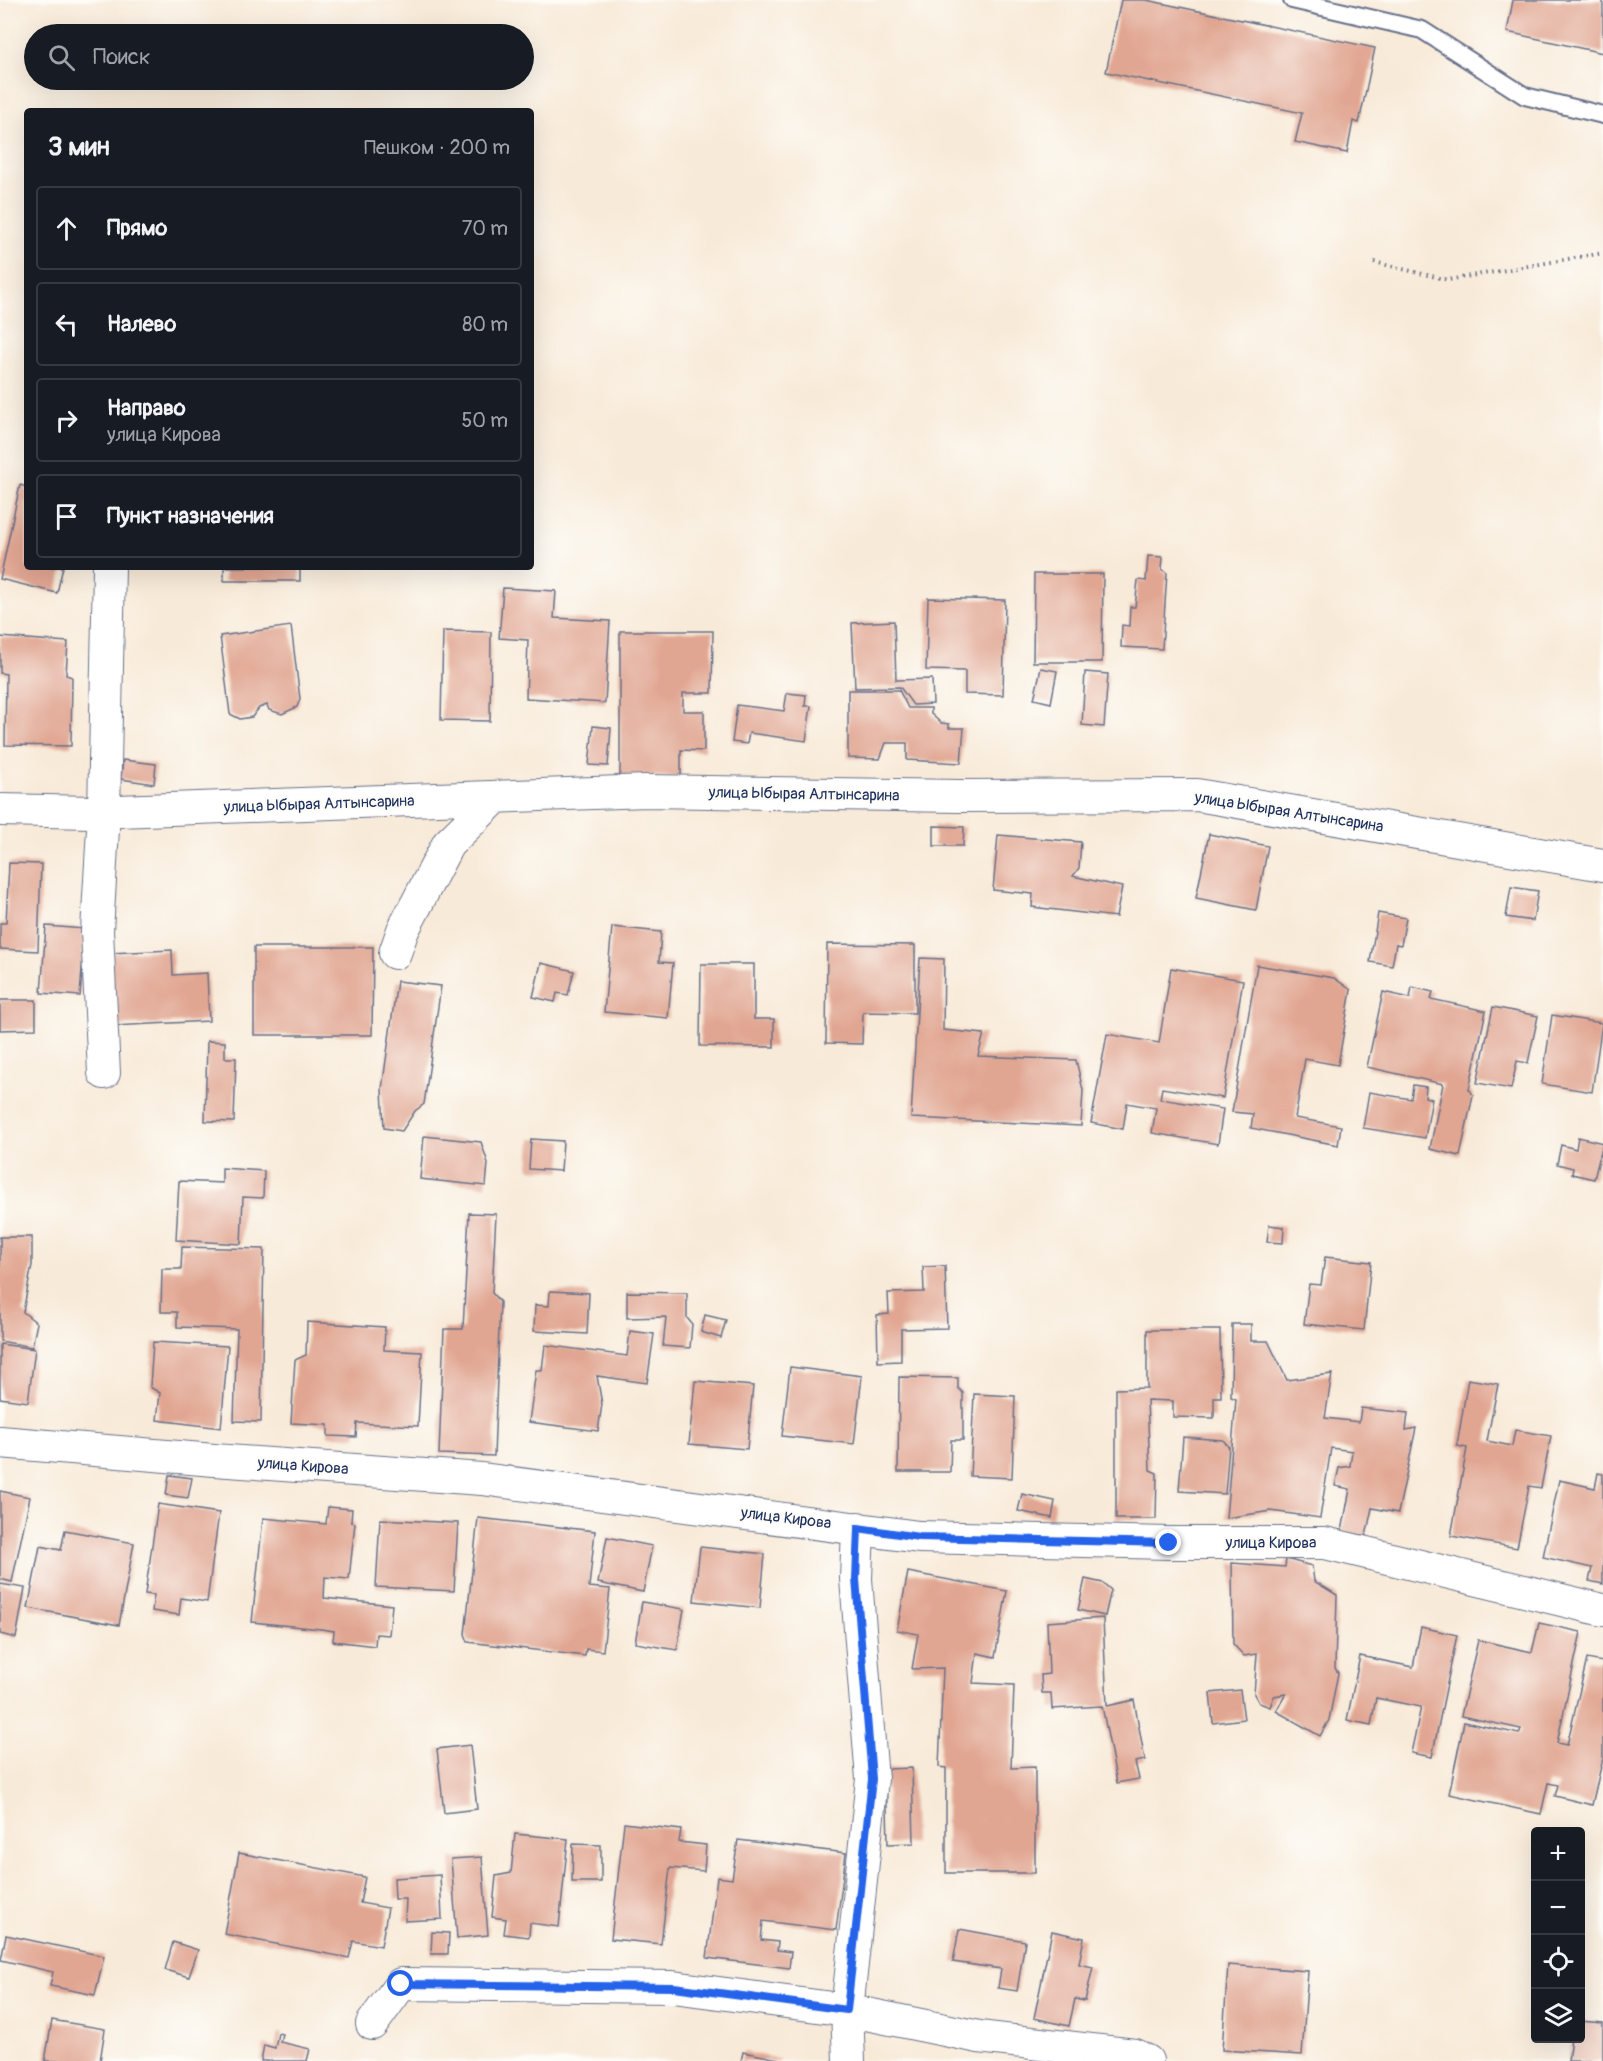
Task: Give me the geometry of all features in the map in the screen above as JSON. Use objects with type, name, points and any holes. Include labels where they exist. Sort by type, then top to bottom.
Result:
[{"type":"street","points":[[104,1072],[97,931],[104,812],[110,570]]},
{"type":"street","name":"улица Ыбырая Алтынсарина","points":[[0,810],[104,812],[647,791],[959,796],[1197,795],[1603,865]]},
{"type":"street","points":[[395,953],[404,930],[448,844],[496,797]]},
{"type":"street","name":"улица Кирова","points":[[0,1442],[482,1479],[919,1537],[1169,1543],[1325,1543],[1603,1610]]},
{"type":"street","points":[[849,2061],[847,2010],[872,1779],[856,1579],[858,1528]]},
{"type":"street","points":[[372,2024],[401,1984],[674,1987],[847,2010],[979,2037],[1135,2055],[1148,2061]]},
{"type":"lane","points":[[1292,0],[1422,30],[1525,96],[1603,115]]},
{"type":"path","points":[[1374,262],[1448,280],[1603,253]]},
{"type":"building","points":[[1121,0],[1146,0],[1375,48],[1359,123],[1353,121],[1347,153],[1295,142],[1302,113],[1106,72]]},
{"type":"building","points":[[1513,0],[1603,0],[1603,53],[1507,32]]},
{"type":"building","points":[[20,485],[24,486],[24,570],[62,570],[57,593],[0,579]]},
{"type":"building","points":[[1148,556],[1163,557],[1162,569],[1167,573],[1162,649],[1121,647],[1122,625],[1129,626],[1130,607],[1135,607],[1138,580],[1146,581]]},
{"type":"building","points":[[224,570],[300,570],[300,581],[224,581]]},
{"type":"building","points":[[1034,574],[1103,574],[1102,662],[1033,662]]},
{"type":"building","points":[[503,588],[556,591],[554,618],[610,621],[605,703],[526,698],[528,640],[499,638]]},
{"type":"building","points":[[928,598],[1005,600],[1003,695],[965,694],[965,671],[926,670]]},
{"type":"building","points":[[894,621],[896,680],[932,679],[933,704],[913,705],[900,687],[855,688],[852,623]]},
{"type":"building","points":[[291,626],[300,699],[297,707],[282,714],[269,710],[267,705],[259,708],[252,717],[240,719],[230,714],[220,636]]},
{"type":"building","points":[[443,631],[491,632],[490,721],[441,720]]},
{"type":"building","points":[[620,631],[713,631],[712,693],[683,693],[683,711],[704,711],[704,751],[681,750],[681,777],[620,776]]},
{"type":"building","points":[[0,637],[68,642],[66,675],[72,677],[71,746],[5,745],[6,674],[0,673]]},
{"type":"building","points":[[1041,668],[1057,671],[1051,703],[1034,699]]},
{"type":"building","points":[[1085,672],[1108,674],[1104,727],[1082,725]]},
{"type":"building","points":[[848,690],[899,690],[908,708],[931,708],[931,714],[941,723],[949,724],[949,728],[964,728],[961,763],[907,760],[907,743],[886,743],[880,759],[848,758]]},
{"type":"building","points":[[787,693],[806,695],[805,706],[811,706],[806,741],[749,733],[747,744],[732,742],[737,705],[784,711]]},
{"type":"building","points":[[593,726],[611,728],[608,766],[589,765]]},
{"type":"building","points":[[123,760],[156,764],[154,784],[121,779]]},
{"type":"building","points":[[934,826],[964,827],[963,846],[934,846]]},
{"type":"building","points":[[1209,834],[1268,846],[1256,910],[1196,898]]},
{"type":"building","points":[[998,835],[1081,842],[1079,868],[1073,876],[1122,887],[1116,917],[1032,907],[1033,894],[993,890]]},
{"type":"building","points":[[9,863],[41,864],[38,951],[0,949],[0,923],[6,923]]},
{"type":"building","points":[[1511,887],[1538,891],[1533,921],[1506,917]]},
{"type":"building","points":[[1378,913],[1406,918],[1401,945],[1396,944],[1392,966],[1370,962]]},
{"type":"building","points":[[46,926],[85,929],[80,996],[41,993]]},
{"type":"building","points":[[612,927],[661,932],[659,962],[673,963],[668,1018],[604,1012]]},
{"type":"building","points":[[827,944],[915,945],[915,1013],[863,1012],[862,1044],[826,1043]]},
{"type":"building","points":[[254,947],[373,947],[372,1035],[254,1035]]},
{"type":"building","points":[[172,950],[173,975],[207,973],[209,1021],[113,1026],[110,953]]},
{"type":"building","points":[[920,958],[944,959],[943,1030],[984,1034],[978,1056],[1076,1060],[1083,1090],[1081,1126],[911,1118]]},
{"type":"building","points":[[541,963],[574,971],[568,995],[557,993],[555,1002],[533,997]]},
{"type":"building","points":[[701,964],[754,964],[754,1019],[774,1019],[774,1047],[700,1046]]},
{"type":"building","points":[[1257,965],[1334,978],[1351,990],[1338,1065],[1305,1059],[1295,1118],[1341,1126],[1338,1145],[1251,1128],[1253,1114],[1232,1112]]},
{"type":"building","points":[[1171,968],[1243,980],[1223,1098],[1162,1088],[1160,1099],[1223,1109],[1218,1144],[1152,1133],[1156,1108],[1127,1103],[1123,1129],[1091,1123],[1107,1034],[1159,1043]]},
{"type":"building","points":[[397,981],[441,986],[424,1104],[415,1111],[402,1131],[384,1128],[382,1089]]},
{"type":"building","points":[[1412,987],[1433,992],[1431,999],[1486,1011],[1469,1089],[1473,1095],[1460,1156],[1430,1149],[1443,1084],[1367,1067],[1383,992],[1410,998]]},
{"type":"building","points":[[0,1000],[36,1000],[36,1029],[0,1030]]},
{"type":"building","points":[[1493,1007],[1538,1016],[1528,1063],[1517,1061],[1511,1089],[1477,1083]]},
{"type":"building","points":[[1552,1015],[1602,1023],[1592,1092],[1542,1084]]},
{"type":"building","points":[[207,1041],[225,1042],[225,1058],[236,1058],[234,1122],[205,1121]]},
{"type":"building","points":[[1413,1085],[1426,1087],[1425,1097],[1432,1099],[1425,1138],[1363,1128],[1369,1092],[1411,1099]]},
{"type":"building","points":[[424,1136],[481,1142],[488,1163],[486,1186],[420,1179]]},
{"type":"building","points":[[1578,1137],[1603,1143],[1594,1179],[1572,1174],[1573,1168],[1557,1164],[1561,1145],[1576,1149]]},
{"type":"building","points":[[531,1139],[563,1141],[561,1171],[529,1169]]},
{"type":"building","points":[[222,1168],[264,1171],[263,1198],[243,1197],[241,1244],[176,1240],[179,1181],[222,1183]]},
{"type":"building","points":[[469,1213],[496,1214],[492,1293],[500,1302],[494,1456],[439,1454],[444,1329],[463,1329]]},
{"type":"building","points":[[1269,1225],[1284,1227],[1283,1243],[1267,1242]]},
{"type":"building","points":[[0,1237],[32,1237],[32,1265],[23,1312],[37,1323],[32,1347],[0,1341]]},
{"type":"building","points":[[182,1247],[264,1249],[261,1422],[234,1421],[237,1329],[177,1327],[177,1312],[161,1312],[162,1269],[181,1269]]},
{"type":"building","points":[[1325,1257],[1371,1262],[1364,1330],[1304,1324],[1309,1284],[1321,1285]]},
{"type":"building","points":[[945,1266],[947,1328],[901,1329],[901,1361],[878,1362],[877,1315],[889,1314],[888,1293],[924,1292],[923,1267]]},
{"type":"building","points":[[550,1291],[589,1293],[587,1334],[534,1331],[535,1305],[549,1306]]},
{"type":"building","points":[[627,1292],[687,1293],[687,1318],[692,1324],[690,1348],[663,1346],[666,1317],[627,1318]]},
{"type":"building","points":[[705,1315],[726,1320],[721,1338],[701,1332]]},
{"type":"building","points":[[307,1322],[385,1327],[384,1350],[422,1352],[418,1426],[357,1423],[356,1437],[328,1436],[328,1425],[291,1423],[295,1360],[306,1355]]},
{"type":"building","points":[[1232,1324],[1251,1324],[1251,1341],[1268,1341],[1287,1380],[1332,1374],[1325,1418],[1359,1422],[1361,1408],[1408,1413],[1406,1430],[1416,1428],[1398,1513],[1372,1508],[1366,1536],[1342,1531],[1350,1489],[1335,1486],[1339,1468],[1350,1466],[1352,1451],[1331,1448],[1320,1518],[1271,1511],[1226,1518],[1236,1399],[1231,1397]]},
{"type":"building","points":[[1147,1330],[1220,1330],[1221,1397],[1214,1397],[1214,1418],[1173,1417],[1173,1401],[1147,1400],[1150,1470],[1157,1473],[1156,1519],[1116,1519],[1116,1389],[1147,1388]]},
{"type":"building","points":[[630,1331],[654,1334],[647,1383],[597,1376],[602,1404],[598,1431],[529,1422],[536,1370],[542,1370],[545,1345],[627,1356]]},
{"type":"building","points":[[153,1342],[228,1346],[221,1428],[157,1420],[160,1393],[150,1387]]},
{"type":"building","points":[[0,1344],[35,1349],[28,1402],[0,1398]]},
{"type":"building","points":[[790,1367],[862,1376],[854,1444],[782,1436]]},
{"type":"building","points":[[899,1377],[958,1378],[958,1388],[963,1393],[963,1440],[951,1440],[950,1472],[898,1472]]},
{"type":"building","points":[[1468,1379],[1498,1384],[1487,1441],[1512,1446],[1515,1430],[1551,1436],[1541,1488],[1529,1486],[1517,1548],[1451,1536],[1467,1448],[1457,1446]]},
{"type":"building","points":[[695,1381],[753,1386],[747,1449],[689,1444]]},
{"type":"building","points":[[974,1394],[1015,1396],[1012,1478],[970,1476]]},
{"type":"building","points":[[1183,1437],[1223,1440],[1229,1447],[1225,1494],[1179,1491]]},
{"type":"building","points":[[1598,1473],[1603,1474],[1603,1584],[1589,1581],[1592,1568],[1543,1557],[1559,1480],[1595,1488]]},
{"type":"building","points":[[169,1475],[192,1478],[188,1498],[166,1495]]},
{"type":"building","points":[[0,1491],[30,1497],[12,1582],[0,1579]]},
{"type":"building","points":[[1022,1494],[1055,1501],[1052,1518],[1018,1511]]},
{"type":"building","points":[[158,1504],[219,1513],[207,1602],[181,1598],[179,1615],[152,1611],[154,1595],[145,1594]]},
{"type":"building","points":[[328,1507],[352,1509],[351,1522],[355,1523],[349,1579],[325,1577],[324,1598],[392,1605],[389,1635],[376,1634],[375,1646],[333,1641],[334,1631],[252,1622],[263,1518],[326,1524]]},
{"type":"building","points":[[478,1518],[595,1531],[589,1587],[610,1589],[603,1651],[586,1649],[585,1656],[468,1642],[465,1634]]},
{"type":"building","points":[[380,1519],[458,1523],[454,1591],[376,1587]]},
{"type":"building","points":[[65,1530],[134,1543],[119,1625],[28,1608],[40,1546],[61,1550]]},
{"type":"building","points":[[607,1537],[652,1546],[643,1592],[598,1583]]},
{"type":"building","points":[[700,1547],[765,1554],[760,1608],[694,1601]]},
{"type":"building","points":[[1286,1559],[1312,1566],[1314,1581],[1337,1595],[1335,1668],[1338,1673],[1329,1720],[1320,1736],[1276,1711],[1286,1694],[1274,1696],[1270,1707],[1259,1703],[1254,1694],[1257,1654],[1244,1656],[1233,1644],[1232,1563],[1285,1567]]},
{"type":"building","points":[[908,1572],[1007,1591],[995,1657],[977,1653],[973,1683],[1014,1685],[1011,1768],[1035,1767],[1035,1873],[946,1873],[946,1768],[939,1767],[943,1668],[912,1669],[918,1634],[897,1630]]},
{"type":"building","points":[[1085,1579],[1103,1583],[1111,1590],[1105,1616],[1078,1610]]},
{"type":"building","points":[[0,1584],[25,1588],[16,1638],[0,1634]]},
{"type":"building","points":[[642,1602],[684,1609],[677,1650],[635,1643]]},
{"type":"building","points":[[1103,1618],[1107,1706],[1134,1700],[1145,1760],[1135,1762],[1139,1779],[1117,1783],[1102,1706],[1052,1709],[1051,1693],[1042,1693],[1041,1675],[1049,1674],[1047,1622]]},
{"type":"building","points":[[1539,1623],[1581,1632],[1557,1743],[1567,1745],[1587,1659],[1603,1662],[1603,1758],[1592,1805],[1555,1796],[1558,1785],[1548,1783],[1541,1814],[1449,1794],[1464,1722],[1519,1734],[1521,1729],[1461,1716],[1478,1640],[1532,1652]]},
{"type":"building","points":[[1421,1627],[1457,1635],[1432,1757],[1411,1753],[1421,1707],[1376,1698],[1371,1725],[1347,1720],[1360,1656],[1413,1667]]},
{"type":"building","points":[[1240,1690],[1244,1719],[1213,1723],[1210,1693]]},
{"type":"building","points":[[470,1745],[477,1809],[444,1813],[437,1749]]},
{"type":"building","points":[[912,1768],[914,1843],[888,1844],[886,1769]]},
{"type":"building","points":[[624,1823],[681,1830],[679,1842],[706,1845],[704,1871],[670,1868],[661,1944],[611,1939]]},
{"type":"building","points":[[515,1834],[568,1839],[559,1927],[530,1923],[529,1937],[504,1934],[506,1919],[492,1917],[496,1876],[511,1873]]},
{"type":"building","points":[[738,1840],[846,1853],[836,1930],[763,1921],[761,1940],[778,1942],[777,1950],[791,1952],[789,1968],[707,1958],[717,1877],[732,1879]]},
{"type":"building","points":[[573,1844],[601,1845],[601,1882],[572,1882]]},
{"type":"building","points":[[239,1853],[365,1877],[360,1903],[388,1908],[381,1946],[353,1941],[349,1958],[224,1934]]},
{"type":"building","points":[[482,1857],[488,1935],[457,1938],[451,1859]]},
{"type":"building","points":[[440,1875],[442,1919],[405,1921],[406,1899],[395,1899],[394,1878]]},
{"type":"building","points":[[959,1929],[1025,1941],[1017,1991],[998,1988],[1001,1969],[953,1962]]},
{"type":"building","points":[[1052,1931],[1084,1938],[1079,1964],[1093,1967],[1085,2001],[1075,1999],[1069,2026],[1034,2018]]},
{"type":"building","points":[[432,1932],[449,1933],[448,1954],[431,1954]]},
{"type":"building","points":[[6,1935],[104,1956],[95,1995],[50,1986],[53,1972],[1,1960]]},
{"type":"building","points":[[173,1942],[198,1950],[189,1977],[165,1970]]},
{"type":"building","points":[[1228,1965],[1308,1971],[1302,2055],[1222,2050]]},
{"type":"building","points":[[52,2020],[105,2029],[100,2061],[45,2061]]},
{"type":"building","points":[[1585,2021],[1603,2023],[1603,2061],[1568,2061],[1570,2043],[1585,2043]]},
{"type":"building","points":[[278,2033],[282,2034],[280,2042],[310,2049],[307,2061],[261,2061],[264,2045],[275,2048]]},
{"type":"building","points":[[743,2052],[779,2059],[779,2061],[741,2061]]},
{"type":"route","points":[[401,1984],[674,1987],[847,2010],[872,1779],[856,1579],[858,1528],[919,1537],[1169,1543]]}]
